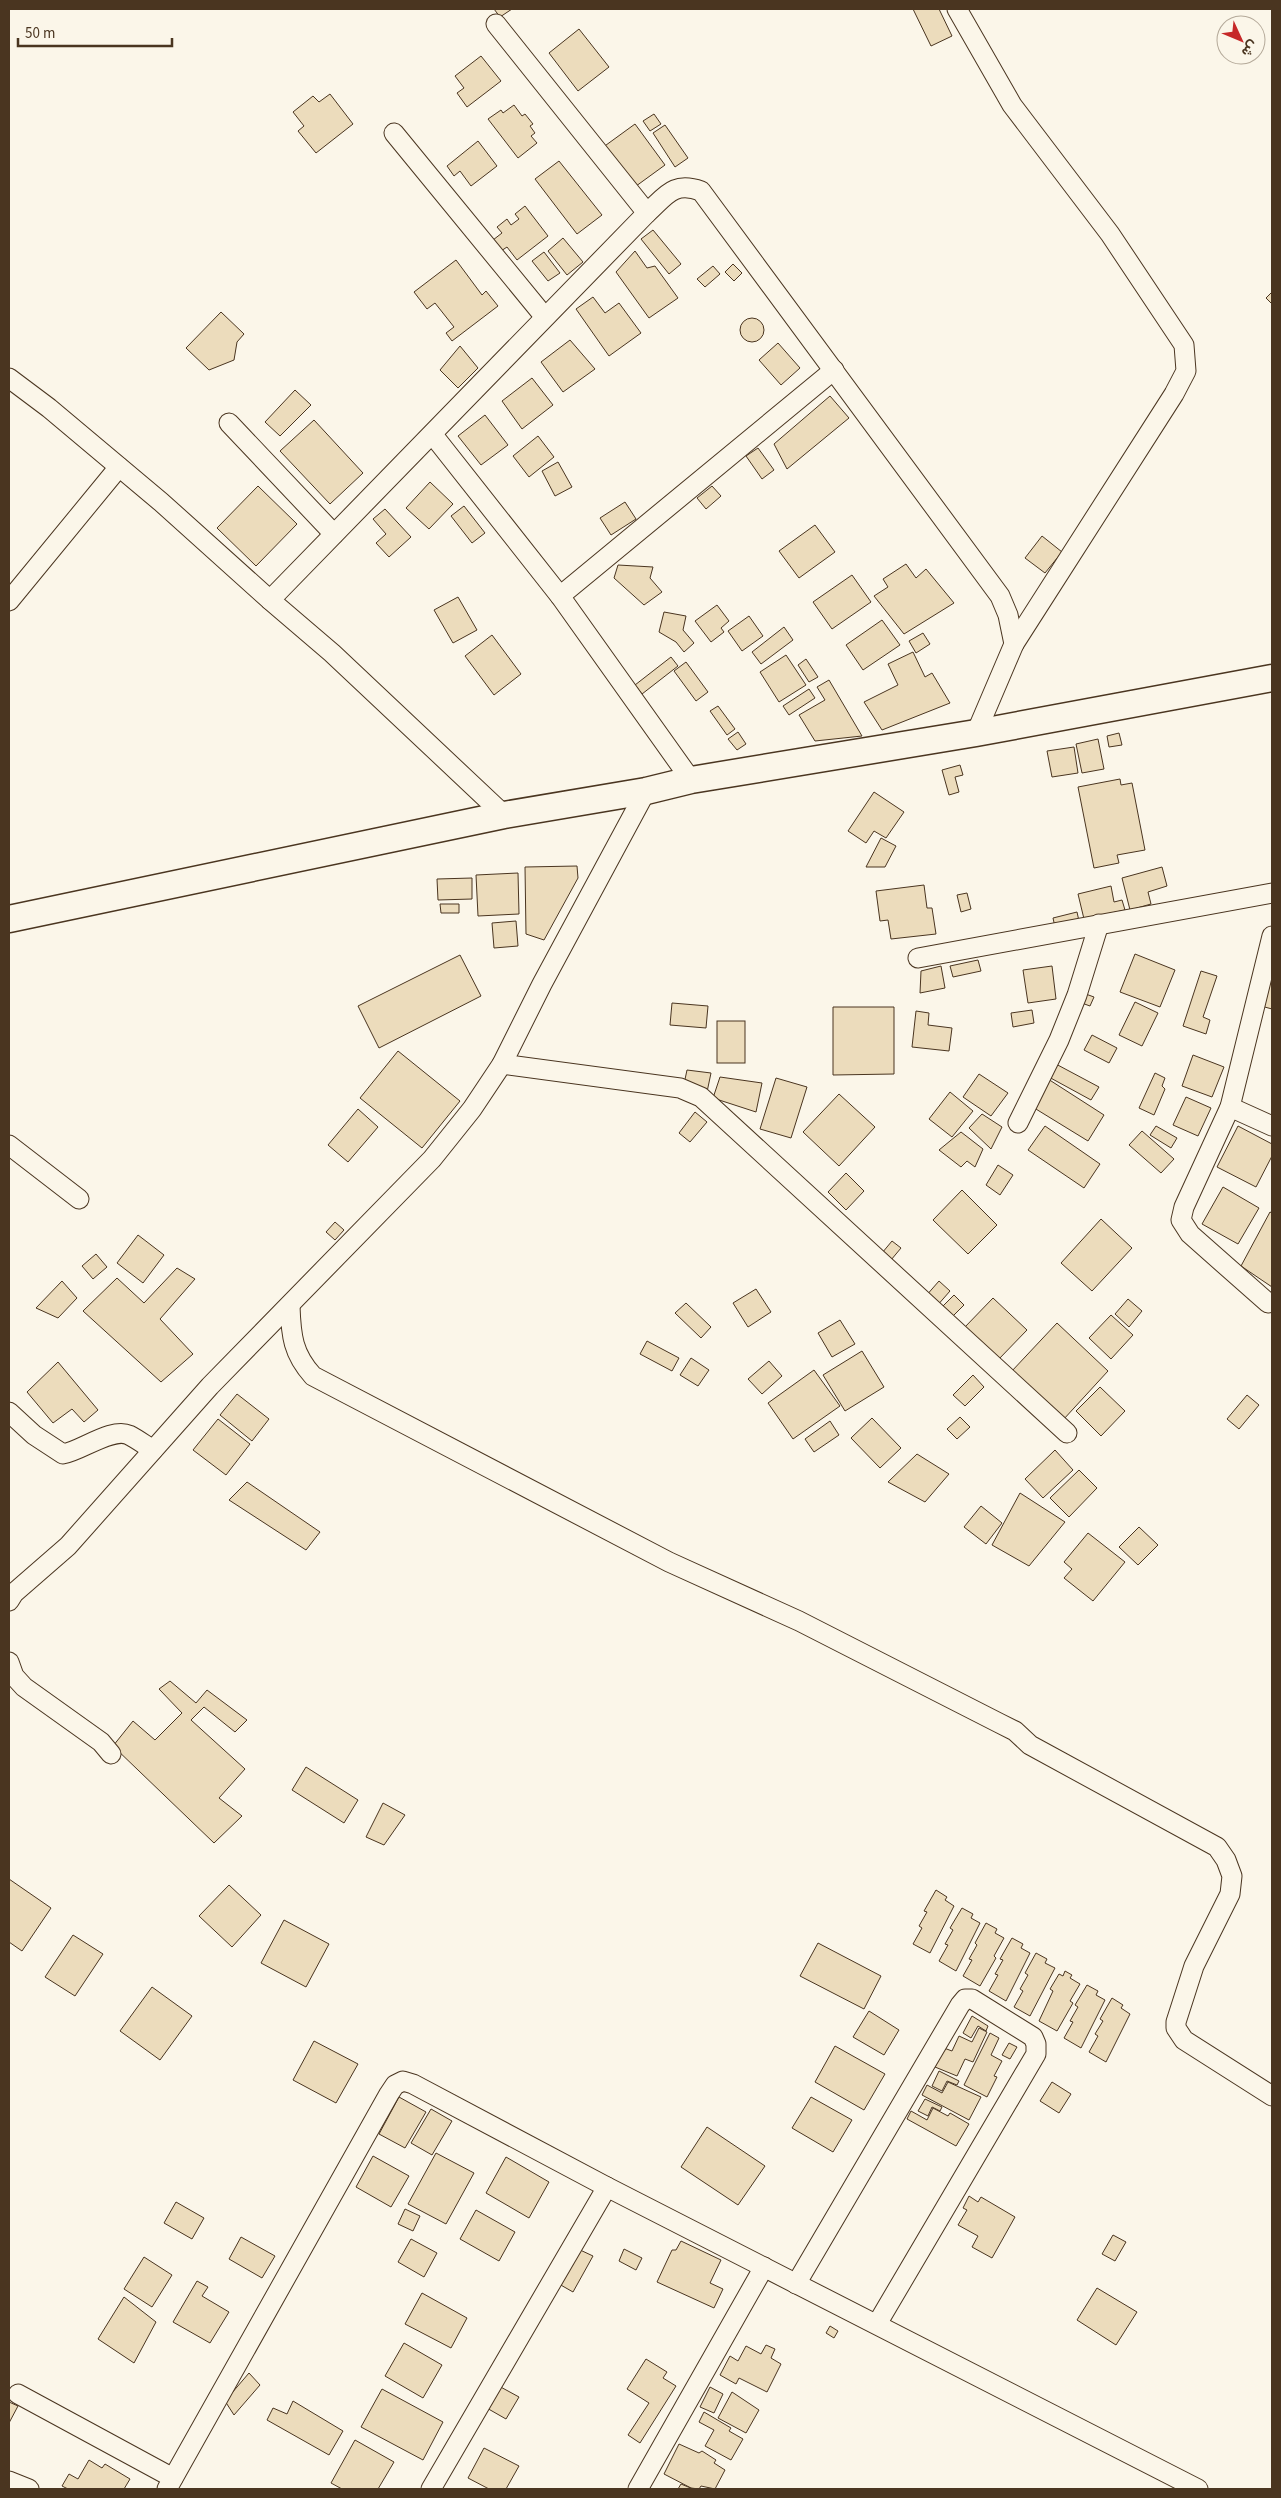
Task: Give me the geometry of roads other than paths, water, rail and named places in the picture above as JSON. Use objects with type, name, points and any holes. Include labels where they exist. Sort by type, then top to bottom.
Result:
[{"type":"street","points":[[957,9],[1012,105],[1110,234],[1184,345],[1186,371],[1174,394],[1014,644],[976,733]]},
{"type":"street","points":[[496,24],[647,213]]},
{"type":"street","points":[[394,133],[544,316]]},
{"type":"street","points":[[270,600],[433,435],[544,316],[647,213],[674,189],[687,186],[701,190],[1000,596],[1008,615],[1014,644]]},
{"type":"street","points":[[560,596],[834,370]]},
{"type":"street","points":[[9,378],[49,408],[119,467],[332,653],[504,815]]},
{"type":"street","points":[[229,423],[334,534]]},
{"type":"street","points":[[433,435],[560,596],[691,780]]},
{"type":"street","points":[[9,600],[119,467]]},
{"type":"street","points":[[9,919],[504,815],[646,791],[691,780],[976,733],[1272,678]]},
{"type":"street","points":[[9,1602],[14,1593],[68,1546],[210,1386],[432,1159],[472,1109],[502,1064],[542,984],[646,791]]},
{"type":"street","points":[[918,958],[1272,894]]},
{"type":"street","points":[[1018,1123],[1059,1040],[1077,995],[1099,924]]},
{"type":"street","points":[[1268,1303],[1190,1234],[1181,1220],[1184,1207],[1230,1107],[1272,936]]},
{"type":"street","points":[[502,1064],[680,1088],[701,1096],[1067,1433]]},
{"type":"street","points":[[1230,1107],[1272,1126]]},
{"type":"street","points":[[9,1145],[79,1199]]},
{"type":"street","points":[[290,1306],[290,1328],[296,1353],[313,1376],[660,1558],[799,1621],[1000,1723],[1015,1731],[1030,1745],[1217,1847],[1226,1860],[1232,1876],[1230,1894],[1194,1966],[1176,2022],[1176,2028],[1184,2040],[1272,2096]]},
{"type":"street","points":[[9,1412],[34,1435],[63,1454],[74,1452],[118,1434],[128,1434],[153,1450]]},
{"type":"street","points":[[9,1662],[14,1676],[24,1687],[101,1742],[111,1754]]},
{"type":"street","points":[[796,2284],[960,2005],[965,1999],[972,1999],[1033,2037],[1036,2044],[1036,2054],[877,2324]]},
{"type":"street","points":[[18,2394],[170,2484],[395,2086],[403,2081],[413,2084],[607,2187],[1198,2489]]},
{"type":"street","points":[[431,2489],[607,2187]]},
{"type":"street","points":[[638,2489],[764,2267]]},
{"type":"street","points":[[9,2481],[29,2489]]}]
